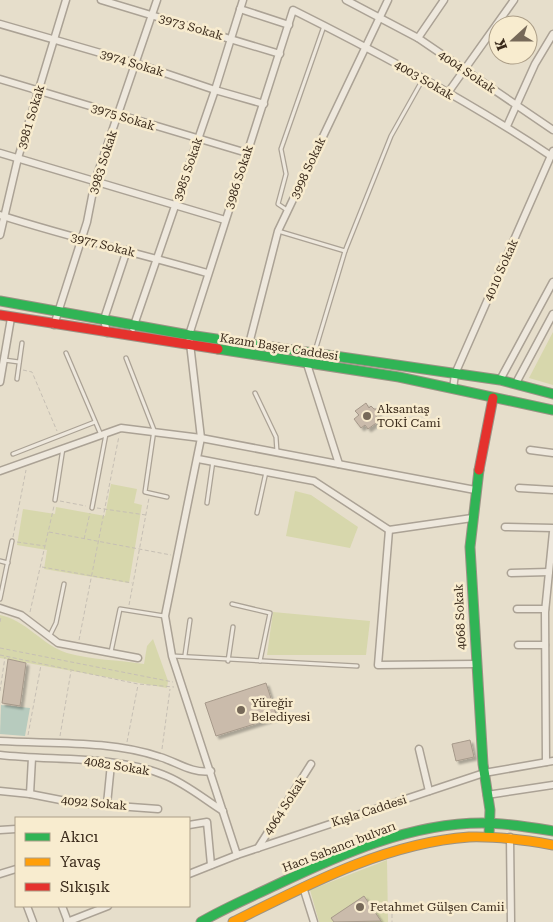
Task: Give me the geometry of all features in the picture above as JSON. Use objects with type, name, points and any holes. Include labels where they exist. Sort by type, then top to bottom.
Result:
[{"type":"main road","name":"Kazım Başer Caddesi","points":[[0,301],[188,335],[500,380],[553,394]]},
{"type":"main road","name":"Kazım Başer Caddesi","points":[[0,315],[399,378],[553,410]]},
{"type":"main road","name":"4068 Sokak","points":[[489,836],[488,795],[484,773],[475,664],[470,547],[475,490],[493,398]]},
{"type":"main road","name":"Hacı Sabancı bulvarı","points":[[200,922],[298,874],[385,841],[434,828],[490,822],[553,832]]},
{"type":"main road","name":"Hacı Sabancı bulvarı","points":[[233,922],[304,887],[398,851],[436,841],[489,836],[553,845]]},
{"type":"street","name":"3981 Sokak","points":[[0,235],[18,158],[66,0]]},
{"type":"street","name":"3973 Sokak","points":[[101,0],[280,54]]},
{"type":"street","name":"3983 Sokak","points":[[54,324],[81,240],[95,181],[119,116],[135,62],[157,0]]},
{"type":"street","name":"3985 Sokak","points":[[135,337],[133,325],[215,90],[243,0]]},
{"type":"street","name":"4004 Sokak","points":[[346,0],[380,16],[418,38],[553,130]]},
{"type":"street","name":"3998 Sokak","points":[[248,344],[278,231],[388,0]]},
{"type":"street","points":[[418,38],[444,0]]},
{"type":"street","points":[[448,94],[514,0]]},
{"type":"street","points":[[240,9],[289,26]]},
{"type":"street","name":"3986 Sokak","points":[[165,616],[201,438],[188,335],[293,10]]},
{"type":"street","name":"4003 Sokak","points":[[293,10],[365,46],[507,126],[552,154]]},
{"type":"street","name":"3974 Sokak","points":[[0,24],[135,62],[215,90],[264,104]]},
{"type":"street","points":[[507,126],[535,64],[553,34]]},
{"type":"street","name":"3975 Sokak","points":[[0,79],[198,140],[247,153]]},
{"type":"street","points":[[0,153],[225,220]]},
{"type":"street","name":"4010 Sokak","points":[[453,389],[455,374],[552,154]]},
{"type":"street","name":"3977 Sokak","points":[[3,216],[81,240],[127,250],[207,273]]},
{"type":"street","points":[[107,333],[104,319],[127,250]]},
{"type":"street","points":[[500,380],[553,282]]},
{"type":"street","points":[[516,383],[553,314]]},
{"type":"street","points":[[0,382],[11,318]]},
{"type":"street","points":[[307,364],[339,464]]},
{"type":"street","points":[[0,471],[28,462],[63,447],[121,428],[154,430],[201,438],[475,490]]},
{"type":"street","points":[[530,450],[553,453]]},
{"type":"street","points":[[198,458],[314,482],[389,530],[472,518]]},
{"type":"street","points":[[519,488],[553,490]]},
{"type":"street","points":[[505,527],[553,528]]},
{"type":"street","points":[[389,530],[378,665],[475,664]]},
{"type":"street","points":[[550,762],[545,609],[553,532]]},
{"type":"street","points":[[511,573],[549,572]]},
{"type":"street","points":[[0,608],[12,611],[28,620],[49,638],[78,648],[138,658]]},
{"type":"street","points":[[517,609],[545,609]]},
{"type":"street","points":[[165,616],[172,656],[211,770],[237,855]]},
{"type":"street","points":[[518,645],[545,645]]},
{"type":"street","points":[[0,741],[127,750],[161,757],[196,771],[211,770]]},
{"type":"street","points":[[420,749],[429,791]]},
{"type":"street","name":"4082 Sokak","points":[[0,755],[135,766],[164,775],[223,811]]},
{"type":"street","points":[[30,794],[32,758]]},
{"type":"street","name":"Kışla Caddesi","points":[[190,874],[237,855],[484,773],[550,762]]},
{"type":"street","points":[[107,804],[110,764]]},
{"type":"street","name":"4064 Sokak","points":[[258,848],[311,764]]},
{"type":"street","points":[[488,795],[553,785]]},
{"type":"street","name":"4092 Sokak","points":[[0,792],[30,794],[76,803],[158,809]]},
{"type":"street","points":[[190,825],[207,822],[211,865]]},
{"type":"street","points":[[0,830],[15,829]]},
{"type":"street","points":[[510,838],[511,922]]},
{"type":"street","points":[[0,874],[15,871]]},
{"type":"street","points":[[304,887],[314,922]]},
{"type":"street","points":[[28,907],[33,922]]},
{"type":"street","points":[[62,907],[68,922],[98,908]]},
{"type":"lane","points":[[288,210],[278,204],[286,174],[281,149],[324,25]]},
{"type":"lane","points":[[314,354],[345,251],[391,136],[423,80]]},
{"type":"lane","points":[[278,231],[345,251]]},
{"type":"lane","points":[[17,380],[22,343]]},
{"type":"lane","points":[[66,353],[95,422],[104,434],[92,508]]},
{"type":"lane","points":[[126,358],[154,430],[145,492],[167,497]]},
{"type":"lane","points":[[4,360],[20,362]]},
{"type":"lane","points":[[255,393],[276,438],[277,452]]},
{"type":"lane","points":[[13,454],[95,422]]},
{"type":"lane","points":[[55,500],[63,447]]},
{"type":"lane","points":[[207,503],[213,461]]},
{"type":"lane","points":[[257,513],[266,472]]},
{"type":"lane","points":[[0,599],[12,542]]},
{"type":"lane","points":[[0,561],[8,563]]},
{"type":"lane","points":[[49,638],[56,623],[64,584]]},
{"type":"lane","points":[[232,604],[270,613],[260,661]]},
{"type":"lane","points":[[110,653],[120,609],[165,616]]},
{"type":"lane","points":[[185,656],[190,620]]},
{"type":"lane","points":[[228,660],[233,627]]},
{"type":"lane","points":[[172,656],[357,666]]},
{"type":"path","points":[[18,369],[32,372],[60,436]]},
{"type":"path","points":[[78,648],[97,541],[121,428]]},
{"type":"path","points":[[28,462],[12,542],[46,546]]},
{"type":"path","points":[[128,610],[149,493]]},
{"type":"path","points":[[28,620],[42,567],[55,500],[92,508],[104,508],[146,515]]},
{"type":"path","points":[[84,538],[92,508]]},
{"type":"path","points":[[48,532],[177,556]]},
{"type":"path","points":[[42,567],[133,583]]},
{"type":"path","points":[[0,648],[182,684]]},
{"type":"path","points":[[0,656],[138,684],[170,688],[182,684]]},
{"type":"path","points":[[0,690],[5,656]]},
{"type":"path","points":[[26,743],[41,664]]},
{"type":"path","points":[[59,744],[72,670]]},
{"type":"path","points":[[127,750],[138,684]]},
{"type":"path","points":[[161,757],[170,688]]},
{"type":"path","points":[[392,914],[392,922]]},
{"type":"green space","points":[[553,332],[553,385],[529,378]]},
{"type":"green space","points":[[111,484],[137,489],[134,503],[142,505],[129,583],[44,569],[47,550],[17,545],[23,509],[55,514],[56,507],[105,516]]},
{"type":"green space","points":[[295,491],[311,495],[358,527],[350,548],[286,536]]},
{"type":"green space","points":[[273,612],[370,621],[366,655],[267,655]]},
{"type":"green space","points":[[0,615],[18,622],[58,649],[86,657],[144,664],[147,646],[153,639],[168,681],[167,688],[0,658]]},
{"type":"green space","points":[[387,860],[388,922],[319,922],[310,890]]},
{"type":"shaded area","points":[[1,705],[30,708],[25,736],[0,734]]},
{"type":"building","name":"Aksantaş TOKİ Cami","points":[[366,403],[369,408],[371,406],[374,409],[378,409],[379,415],[376,417],[379,421],[368,429],[365,425],[361,428],[354,419],[359,415],[355,411]]},
{"type":"building","points":[[8,659],[26,663],[20,706],[2,703]]},
{"type":"building","name":"Yüreğir Belediyesi","points":[[266,683],[277,717],[216,736],[205,703]]},
{"type":"building","points":[[470,740],[474,757],[456,761],[452,744]]},
{"type":"building","name":"Fetahmet Gülşen Camii","points":[[364,896],[381,921],[334,922],[331,918]]},
{"type":"traffic: fast","points":[[0,301],[189,335],[500,380],[553,394]]},
{"type":"traffic: fast","points":[[218,349],[399,377],[553,410]]},
{"type":"traffic: fast","points":[[479,470],[470,547],[483,764],[490,810],[489,836]]},
{"type":"traffic: fast","points":[[201,922],[350,852],[428,828],[482,823],[509,824],[553,831]]},
{"type":"traffic: slow","points":[[233,922],[318,880],[377,857],[407,848],[469,837],[490,837],[553,845]]},
{"type":"traffic: jam","points":[[0,315],[218,349]]},
{"type":"traffic: jam","points":[[479,470],[493,398]]},
{"type":"place","name":"Aksantaş TOKİ Cami","points":[[367,416]]},
{"type":"place","name":"Yüreğir Belediyesi","points":[[241,710]]},
{"type":"place","name":"Fetahmet Gülşen Camii","points":[[360,907]]}]
